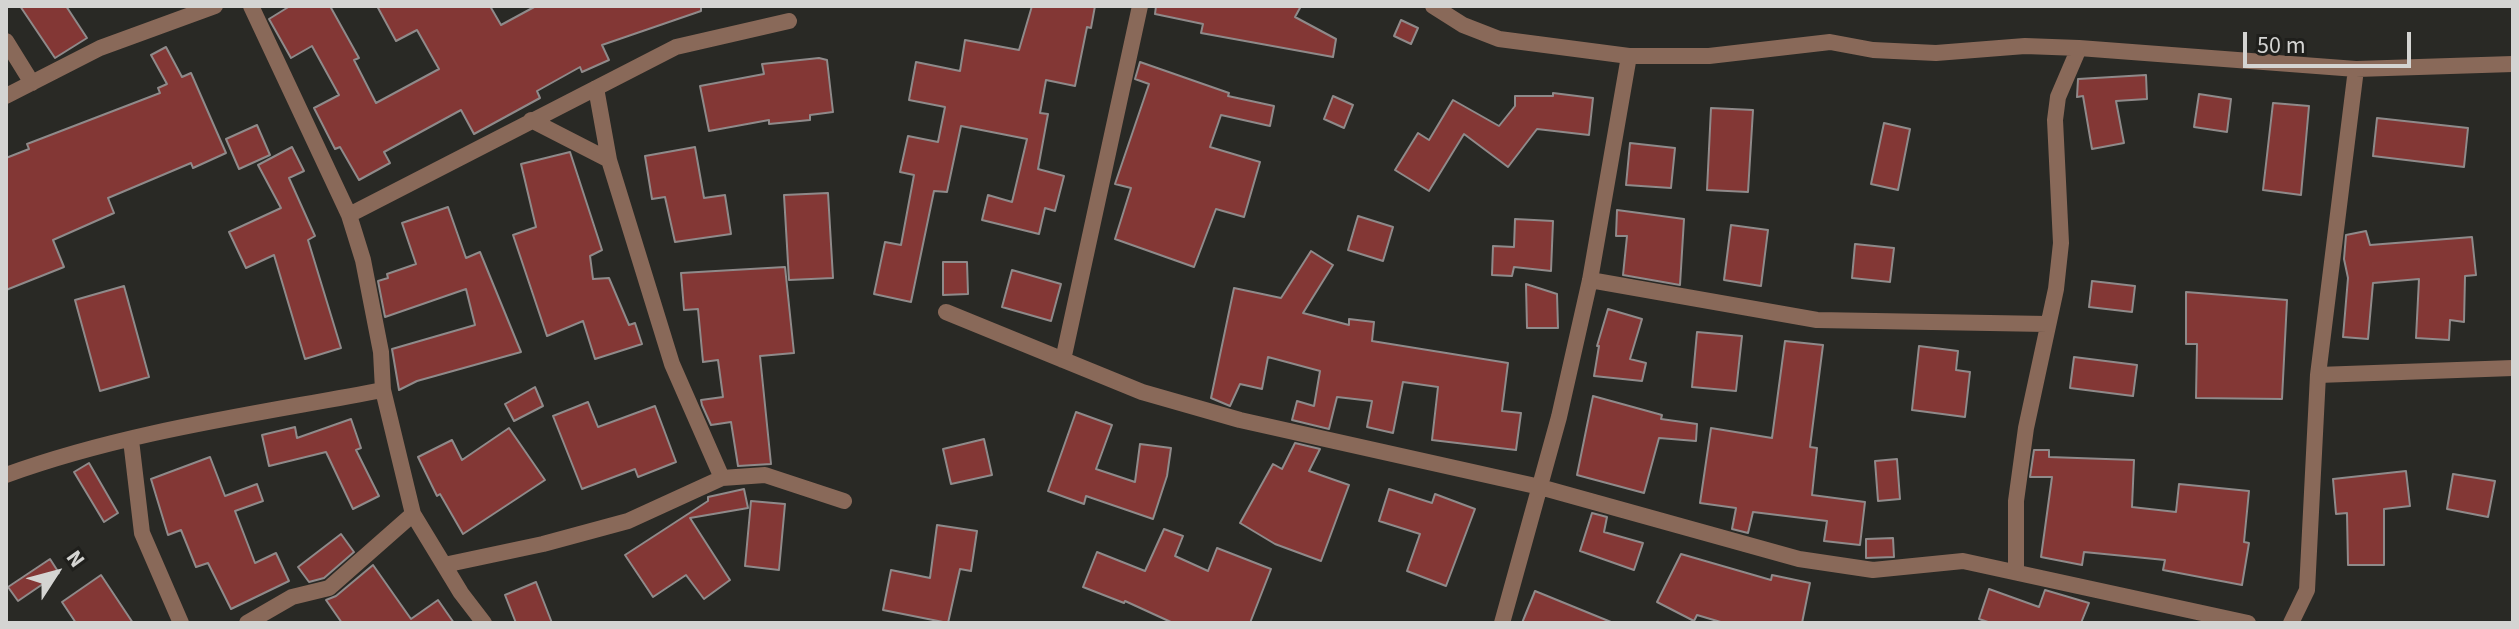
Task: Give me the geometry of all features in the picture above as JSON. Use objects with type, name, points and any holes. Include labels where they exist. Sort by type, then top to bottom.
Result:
[{"type":"street","points":[[6,96],[100,48],[215,6]]},
{"type":"street","points":[[251,6],[349,215],[378,336],[383,390],[413,514],[484,623]]},
{"type":"street","points":[[1063,360],[1140,6]]},
{"type":"street","points":[[1433,6],[1463,25],[1499,39],[1629,56],[1709,56],[1830,42],[1873,50],[1936,53],[2025,46],[2079,48],[2356,69],[2513,64]]},
{"type":"street","points":[[349,215],[676,47],[789,21]]},
{"type":"street","points":[[6,41],[32,83]]},
{"type":"street","points":[[2016,571],[2016,501],[2026,428],[2061,243],[2055,120],[2058,97],[2079,48]]},
{"type":"street","points":[[1502,623],[1540,487],[1590,280],[1629,56]]},
{"type":"street","points":[[2291,623],[2307,590],[2318,375],[2356,69]]},
{"type":"street","points":[[596,88],[609,160],[672,364],[722,478]]},
{"type":"street","points":[[531,120],[609,160]]},
{"type":"street","points":[[1590,280],[1817,320],[2047,324]]},
{"type":"street","points":[[946,312],[1142,392],[1240,420],[1540,487],[1799,559],[1873,570],[1963,561],[2248,623]]},
{"type":"street","points":[[2318,375],[2513,368]]},
{"type":"street","points":[[6,475],[52,458],[131,440],[383,390]]},
{"type":"street","points":[[131,440],[142,533],[181,623]]},
{"type":"street","points":[[444,565],[543,544],[628,521],[722,478],[765,475],[844,501]]},
{"type":"street","points":[[247,623],[292,597],[329,588],[413,514]]},
{"type":"building","points":[[20,6],[66,6],[87,38],[55,58]]},
{"type":"building","points":[[290,6],[330,6],[359,58],[354,60],[376,103],[439,69],[417,30],[396,41],[377,6],[490,6],[501,25],[536,6],[701,6],[701,11],[602,45],[609,60],[582,72],[580,67],[537,91],[540,98],[474,134],[461,110],[384,152],[390,163],[359,180],[340,147],[335,149],[314,108],[339,95],[312,46],[291,58],[269,19]]},
{"type":"building","points":[[1032,6],[1095,6],[1091,28],[1087,27],[1075,86],[1046,80],[1040,113],[1048,114],[1038,169],[1064,176],[1055,211],[1045,208],[1039,234],[982,220],[988,195],[1012,202],[1027,139],[961,126],[947,192],[934,191],[911,302],[874,294],[885,242],[901,245],[914,175],[900,172],[908,136],[938,142],[945,107],[909,100],[916,62],[960,71],[965,40],[1019,50]]},
{"type":"building","points":[[1156,6],[1301,6],[1295,17],[1336,39],[1333,57],[1201,33],[1203,24],[1155,14]]},
{"type":"building","points":[[1401,20],[1418,28],[1411,44],[1394,36]]},
{"type":"building","points":[[166,47],[182,77],[191,73],[226,153],[193,168],[191,163],[108,198],[114,213],[53,240],[64,267],[6,290],[6,158],[29,149],[27,144],[160,93],[158,88],[167,84],[151,55]]},
{"type":"building","points":[[819,58],[827,60],[833,112],[810,115],[810,120],[769,124],[769,120],[709,131],[700,86],[764,74],[762,64]]},
{"type":"building","points":[[1140,62],[1229,93],[1228,96],[1274,106],[1270,126],[1221,115],[1210,147],[1260,162],[1244,217],[1216,209],[1194,267],[1115,239],[1131,188],[1115,184],[1149,84],[1135,79]]},
{"type":"building","points":[[2146,75],[2147,99],[2116,101],[2124,143],[2092,149],[2083,96],[2077,97],[2078,79]]},
{"type":"building","points":[[1553,93],[1593,98],[1589,135],[1537,129],[1508,167],[1464,134],[1429,191],[1395,170],[1418,133],[1429,140],[1453,100],[1499,126],[1515,106],[1515,96],[1553,96]]},
{"type":"building","points":[[2199,94],[2231,99],[2227,132],[2194,127]]},
{"type":"building","points":[[1333,96],[1353,105],[1344,128],[1324,119]]},
{"type":"building","points":[[2273,103],[2309,106],[2301,195],[2263,190]]},
{"type":"building","points":[[1711,108],[1753,110],[1748,192],[1707,190]]},
{"type":"building","points":[[2377,118],[2468,128],[2464,167],[2373,156]]},
{"type":"building","points":[[1884,123],[1910,129],[1898,190],[1871,184]]},
{"type":"building","points":[[257,125],[270,155],[239,169],[226,139]]},
{"type":"building","points":[[1630,143],[1675,148],[1671,188],[1626,185]]},
{"type":"building","points":[[292,147],[304,171],[289,178],[315,236],[308,240],[341,348],[305,359],[274,255],[246,268],[229,232],[281,208],[258,165]]},
{"type":"building","points":[[695,147],[704,198],[725,195],[731,234],[675,242],[665,197],[652,199],[645,156]]},
{"type":"building","points":[[570,152],[602,250],[590,256],[593,279],[609,278],[629,325],[635,323],[642,344],[595,359],[583,321],[547,336],[513,235],[536,227],[521,164]]},
{"type":"building","points":[[828,193],[833,278],[789,280],[784,195]]},
{"type":"building","points":[[448,207],[466,258],[480,252],[521,352],[417,381],[399,390],[392,349],[475,325],[466,289],[385,317],[378,281],[388,278],[387,274],[416,264],[402,223]]},
{"type":"building","points":[[1617,210],[1684,219],[1680,285],[1623,275],[1627,236],[1616,236]]},
{"type":"building","points":[[1358,216],[1393,227],[1383,261],[1348,250]]},
{"type":"building","points":[[1515,219],[1553,221],[1551,271],[1514,267],[1512,276],[1492,275],[1493,246],[1514,247]]},
{"type":"building","points":[[1731,225],[1768,230],[1761,286],[1724,280]]},
{"type":"building","points":[[2366,231],[2370,245],[2472,237],[2476,275],[2465,276],[2464,322],[2450,320],[2449,340],[2416,338],[2419,279],[2373,283],[2368,339],[2343,337],[2348,278],[2344,259],[2346,235]]},
{"type":"building","points":[[1855,244],[1894,248],[1890,282],[1852,278]]},
{"type":"building","points":[[1311,251],[1333,265],[1303,313],[1349,325],[1349,319],[1374,322],[1372,341],[1508,363],[1502,411],[1521,413],[1516,450],[1432,440],[1438,387],[1403,382],[1393,433],[1367,427],[1372,401],[1337,397],[1329,429],[1292,420],[1297,401],[1314,406],[1320,371],[1268,357],[1262,389],[1240,384],[1230,406],[1211,398],[1234,288],[1281,298]]},
{"type":"building","points":[[943,262],[967,262],[968,294],[943,295]]},
{"type":"building","points":[[785,267],[794,353],[760,356],[771,464],[738,466],[731,422],[711,425],[702,405],[701,400],[723,397],[718,360],[703,362],[698,309],[684,310],[681,273]]},
{"type":"building","points":[[1012,270],[1061,284],[1051,321],[1002,307]]},
{"type":"building","points":[[2092,281],[2135,286],[2132,312],[2089,307]]},
{"type":"building","points":[[1526,284],[1557,294],[1558,328],[1527,328]]},
{"type":"building","points":[[124,286],[149,377],[100,391],[75,300]]},
{"type":"building","points":[[2186,292],[2287,300],[2282,399],[2196,398],[2197,344],[2186,344]]},
{"type":"building","points":[[1608,309],[1642,319],[1630,359],[1646,363],[1642,381],[1594,376],[1597,346]]},
{"type":"building","points":[[1697,332],[1742,336],[1736,391],[1692,387]]},
{"type":"building","points":[[1785,341],[1823,345],[1810,447],[1817,448],[1812,495],[1865,502],[1860,545],[1824,541],[1827,521],[1753,512],[1748,533],[1732,529],[1736,508],[1700,503],[1711,428],[1772,438]]},
{"type":"building","points":[[1919,346],[1958,351],[1956,370],[1970,372],[1965,417],[1912,410]]},
{"type":"building","points":[[2074,357],[2137,365],[2133,396],[2070,388]]},
{"type":"building","points":[[535,387],[543,406],[514,421],[505,404]]},
{"type":"building","points":[[1593,396],[1662,415],[1661,419],[1697,424],[1696,441],[1659,438],[1644,493],[1577,475]]},
{"type":"building","points":[[588,402],[598,427],[655,406],[676,462],[638,477],[635,469],[582,489],[553,416]]},
{"type":"building","points":[[1076,412],[1112,425],[1096,469],[1135,482],[1140,444],[1171,448],[1167,476],[1153,519],[1086,496],[1084,504],[1048,491]]},
{"type":"building","points":[[351,419],[361,448],[356,450],[379,496],[353,509],[326,452],[269,466],[262,435],[295,427],[297,438]]},
{"type":"building","points":[[509,428],[545,480],[463,534],[440,494],[437,496],[418,457],[452,440],[462,460]]},
{"type":"building","points":[[984,439],[992,475],[951,484],[943,449]]},
{"type":"building","points":[[1295,443],[1320,449],[1309,471],[1349,485],[1321,561],[1275,544],[1240,523],[1273,464],[1282,469]]},
{"type":"building","points":[[2034,450],[2049,450],[2049,457],[2134,460],[2132,507],[2176,512],[2179,484],[2249,491],[2244,542],[2249,543],[2242,585],[2163,570],[2165,560],[2084,552],[2082,565],[2041,557],[2052,477],[2030,477]]},
{"type":"building","points":[[210,457],[225,496],[257,484],[263,501],[235,511],[255,563],[276,553],[289,581],[231,609],[208,563],[196,567],[181,530],[168,535],[151,479]]},
{"type":"building","points":[[1897,459],[1900,499],[1878,501],[1875,461]]},
{"type":"building","points":[[89,463],[118,513],[104,522],[74,472]]},
{"type":"building","points":[[2406,471],[2410,506],[2384,509],[2384,565],[2348,565],[2347,513],[2336,514],[2333,479]]},
{"type":"building","points":[[2453,474],[2495,481],[2488,517],[2447,509]]},
{"type":"building","points":[[744,489],[748,508],[690,518],[730,580],[704,599],[686,575],[653,597],[625,555],[708,501],[708,497]]},
{"type":"building","points":[[1389,489],[1432,503],[1435,494],[1475,509],[1446,586],[1407,571],[1420,534],[1379,521]]},
{"type":"building","points":[[751,501],[785,504],[779,570],[745,566]]},
{"type":"building","points":[[1592,513],[1607,517],[1604,532],[1643,543],[1634,570],[1580,551]]},
{"type":"building","points":[[937,525],[977,531],[971,571],[960,569],[948,623],[883,610],[891,570],[930,578]]},
{"type":"building","points":[[1164,529],[1183,536],[1175,556],[1208,571],[1217,548],[1271,569],[1250,623],[1173,623],[1125,601],[1083,587],[1097,552],[1145,571]]},
{"type":"building","points":[[341,534],[354,552],[324,578],[309,582],[298,567]]},
{"type":"building","points":[[1893,538],[1894,557],[1866,558],[1866,539]]},
{"type":"building","points":[[1681,554],[1771,580],[1772,575],[1810,583],[1802,623],[1724,623],[1697,615],[1694,621],[1657,602]]},
{"type":"building","points":[[50,559],[59,573],[18,601],[8,587]]},
{"type":"building","points":[[373,565],[411,619],[438,600],[454,623],[342,623],[326,600],[336,596]]},
{"type":"building","points":[[101,575],[133,623],[76,623],[62,602]]},
{"type":"building","points":[[536,582],[552,623],[516,623],[505,595]]},
{"type":"building","points":[[1989,589],[2039,607],[2045,590],[2089,603],[2081,623],[1991,623],[1979,619]]},
{"type":"building","points":[[1535,591],[1611,622],[1611,623],[1522,623]]}]
